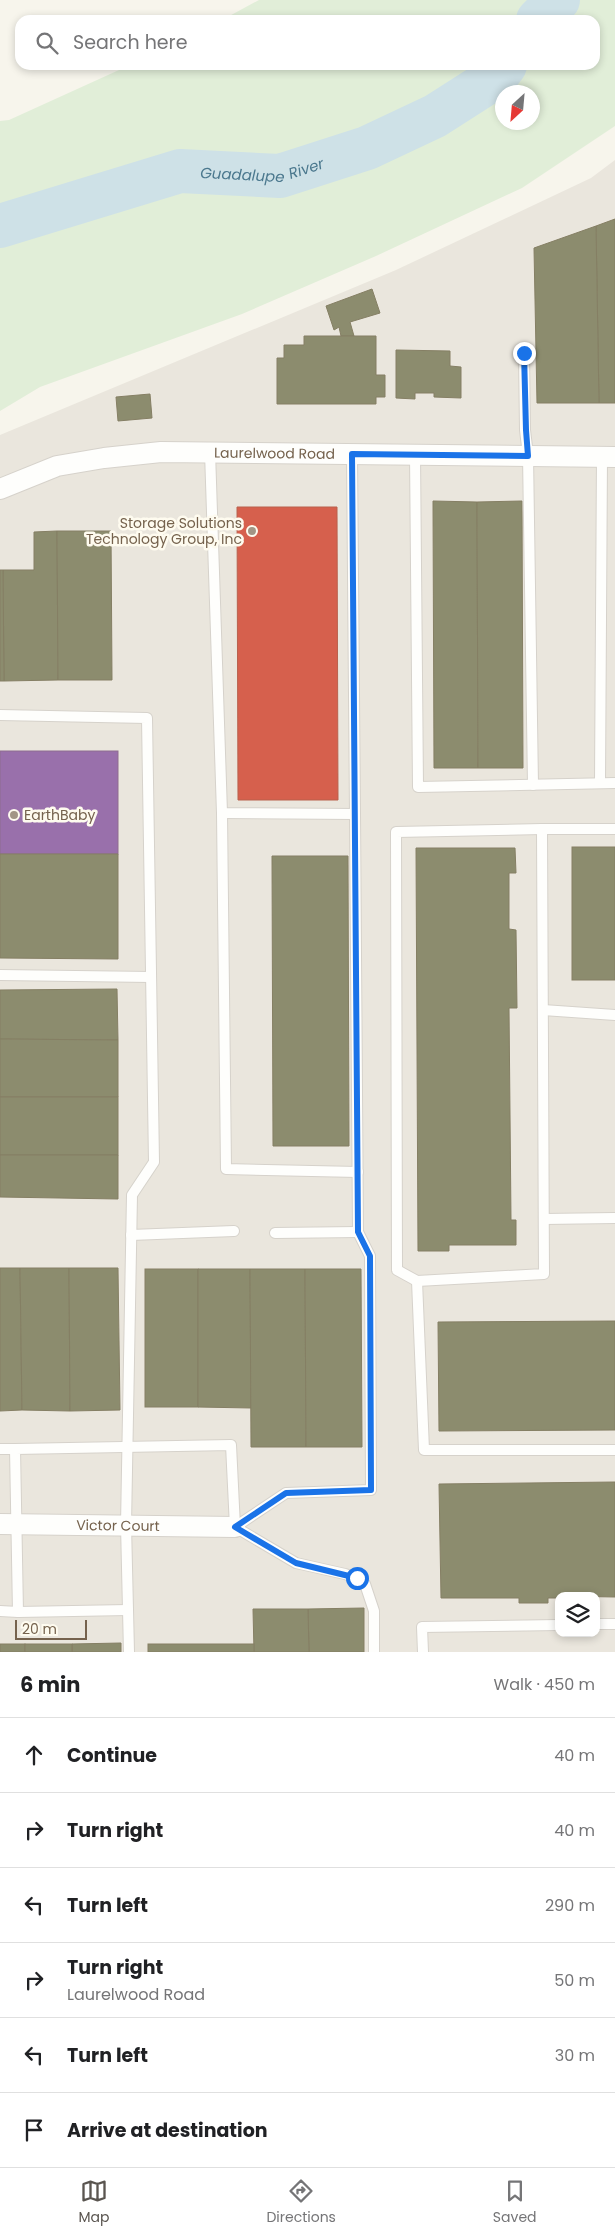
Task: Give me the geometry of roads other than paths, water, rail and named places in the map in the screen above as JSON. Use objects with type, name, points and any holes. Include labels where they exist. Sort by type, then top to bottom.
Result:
[{"type":"street","name":"Laurelwood Road","points":[[0,489],[58,466],[104,458],[161,452],[608,456]]},
{"type":"street","name":"Victor Court","points":[[8,1523],[235,1527]]},
{"type":"lane","points":[[524,353],[528,456],[533,785]]},
{"type":"lane","points":[[210,452],[222,813],[226,1169],[358,1172]]},
{"type":"lane","points":[[235,1527],[286,1493],[371,1490],[370,1256],[358,1232],[352,454]]},
{"type":"lane","points":[[415,454],[418,787],[615,783]]},
{"type":"lane","points":[[600,783],[608,456]]},
{"type":"lane","points":[[0,715],[147,718],[154,1162],[132,1195],[126,1525],[129,1652]]},
{"type":"lane","points":[[222,813],[355,814]]},
{"type":"lane","points":[[542,829],[544,1274],[417,1281],[397,1270],[396,832],[542,829],[615,829]]},
{"type":"lane","points":[[0,975],[151,977]]},
{"type":"lane","points":[[542,1010],[615,1015]]},
{"type":"lane","points":[[544,1219],[615,1218]]},
{"type":"lane","points":[[131,1235],[234,1231]]},
{"type":"lane","points":[[276,1233],[358,1232]]},
{"type":"lane","points":[[417,1281],[424,1450],[615,1450]]},
{"type":"lane","points":[[0,1449],[128,1445],[231,1445],[235,1527]]},
{"type":"lane","points":[[15,1449],[8,1523],[18,1612]]},
{"type":"lane","points":[[235,1527],[296,1563],[346,1574],[357,1578],[365,1584],[374,1611],[374,1652]]},
{"type":"lane","points":[[0,1611],[128,1610]]},
{"type":"lane","points":[[600,1624],[615,1624]]},
{"type":"lane","points":[[423,1652],[422,1627],[555,1625]]},
{"type":"waterway","name":"Guadalupe River","points":[[543,15],[558,0]]},
{"type":"waterway","name":"Guadalupe River","points":[[0,226],[180,171],[280,176],[367,148],[435,116],[496,77],[501,70]]},
{"type":"place","name":"Storage Solutions Technology Group, Inc","points":[[252,531]]},
{"type":"place","name":"EarthBaby","points":[[14,815]]}]
